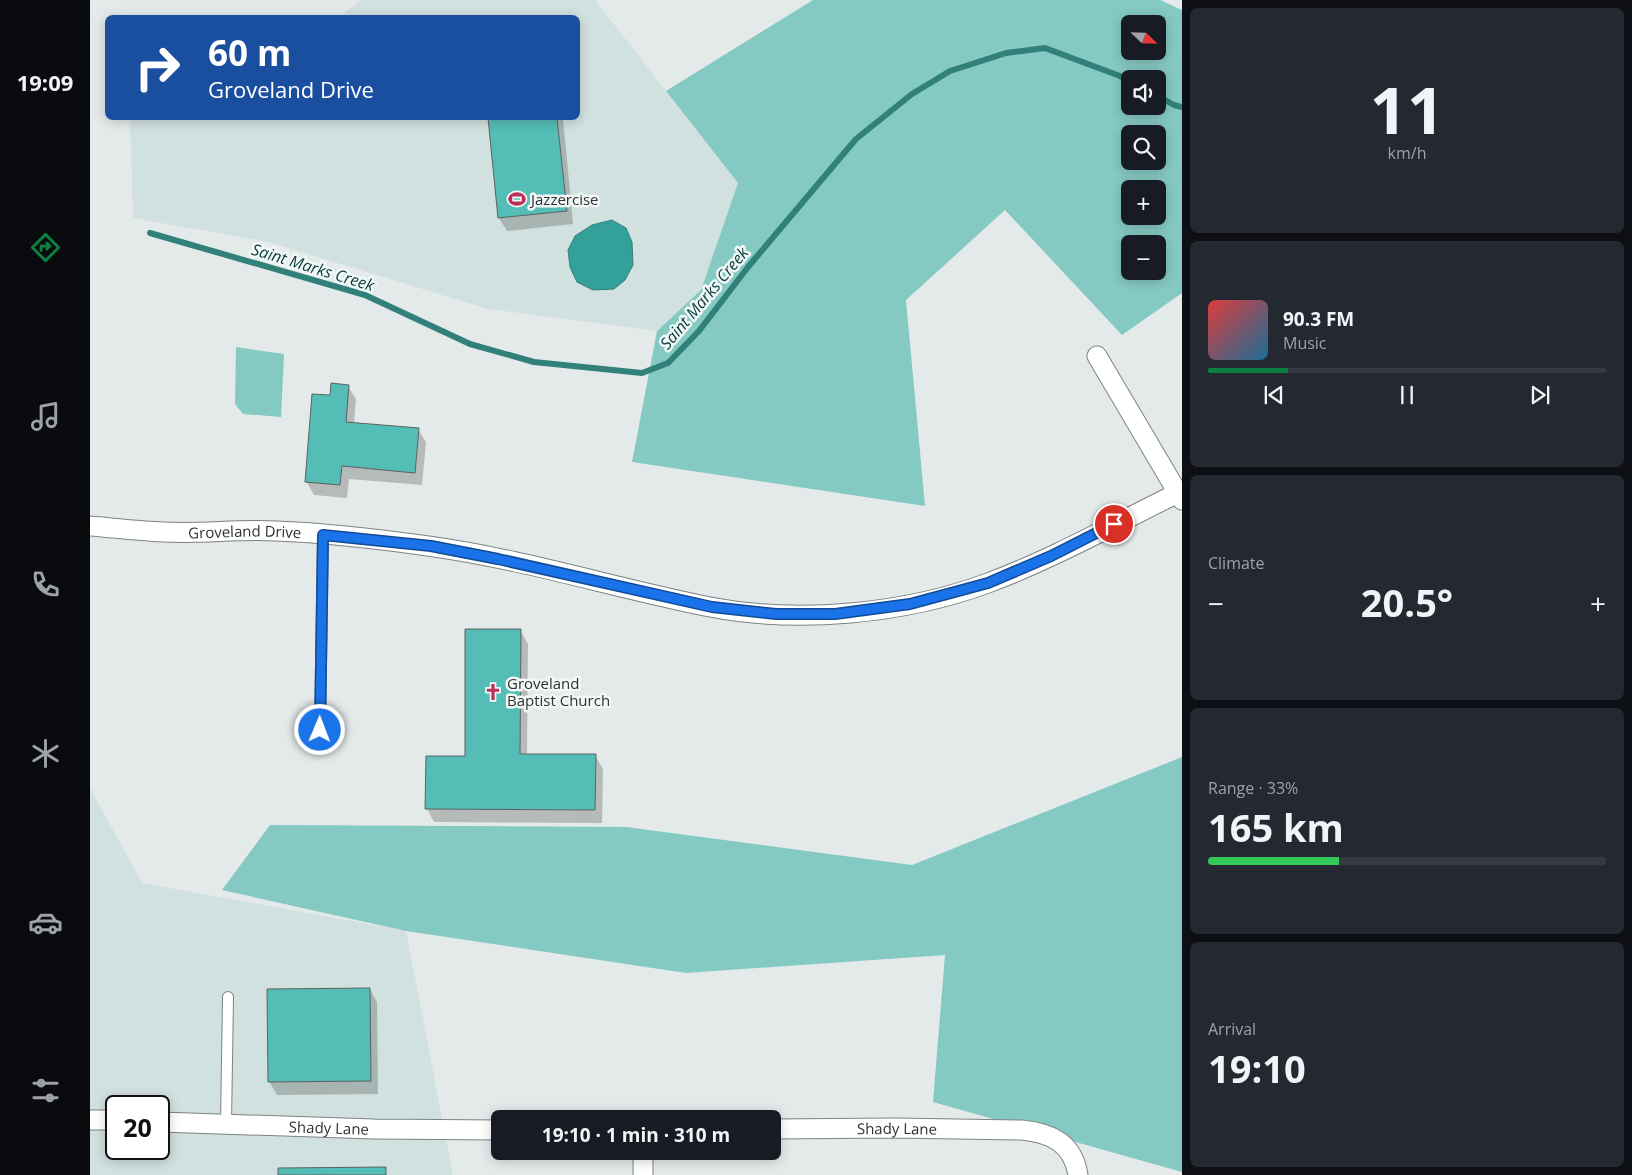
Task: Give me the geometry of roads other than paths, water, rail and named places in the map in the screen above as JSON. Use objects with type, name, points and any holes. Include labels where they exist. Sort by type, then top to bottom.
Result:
[{"type":"street","points":[[1097,356],[1181,495]]},
{"type":"street","name":"Groveland Drive","points":[[90,526],[164,532],[275,531],[367,538],[440,548],[498,559],[712,607],[776,614],[835,614],[910,604],[988,583],[1051,556],[1181,495]]},
{"type":"street","points":[[90,1120],[105,1120]]},
{"type":"street","name":"Shady Lane","points":[[170,1122],[374,1129],[491,1130]]},
{"type":"street","name":"Shady Lane","points":[[781,1129],[904,1128],[1041,1132],[1052,1136],[1064,1146],[1073,1158],[1078,1175]]},
{"type":"street","points":[[643,1160],[643,1175]]},
{"type":"lane","points":[[320,730],[323,535]]},
{"type":"lane","points":[[226,1124],[228,997]]},
{"type":"waterway","name":"Saint Marks Creek","points":[[150,233],[365,295],[470,344],[534,362],[642,373],[668,363],[699,331],[748,267],[856,139],[912,94],[950,71],[1006,53],[1045,48],[1121,76]]},
{"type":"waterway","name":"Saint Marks Creek","points":[[1166,100],[1182,107]]},
{"type":"place","name":"Jazzercise","points":[[517,199]]},
{"type":"place","name":"Groveland Baptist Church","points":[[493,692]]}]
